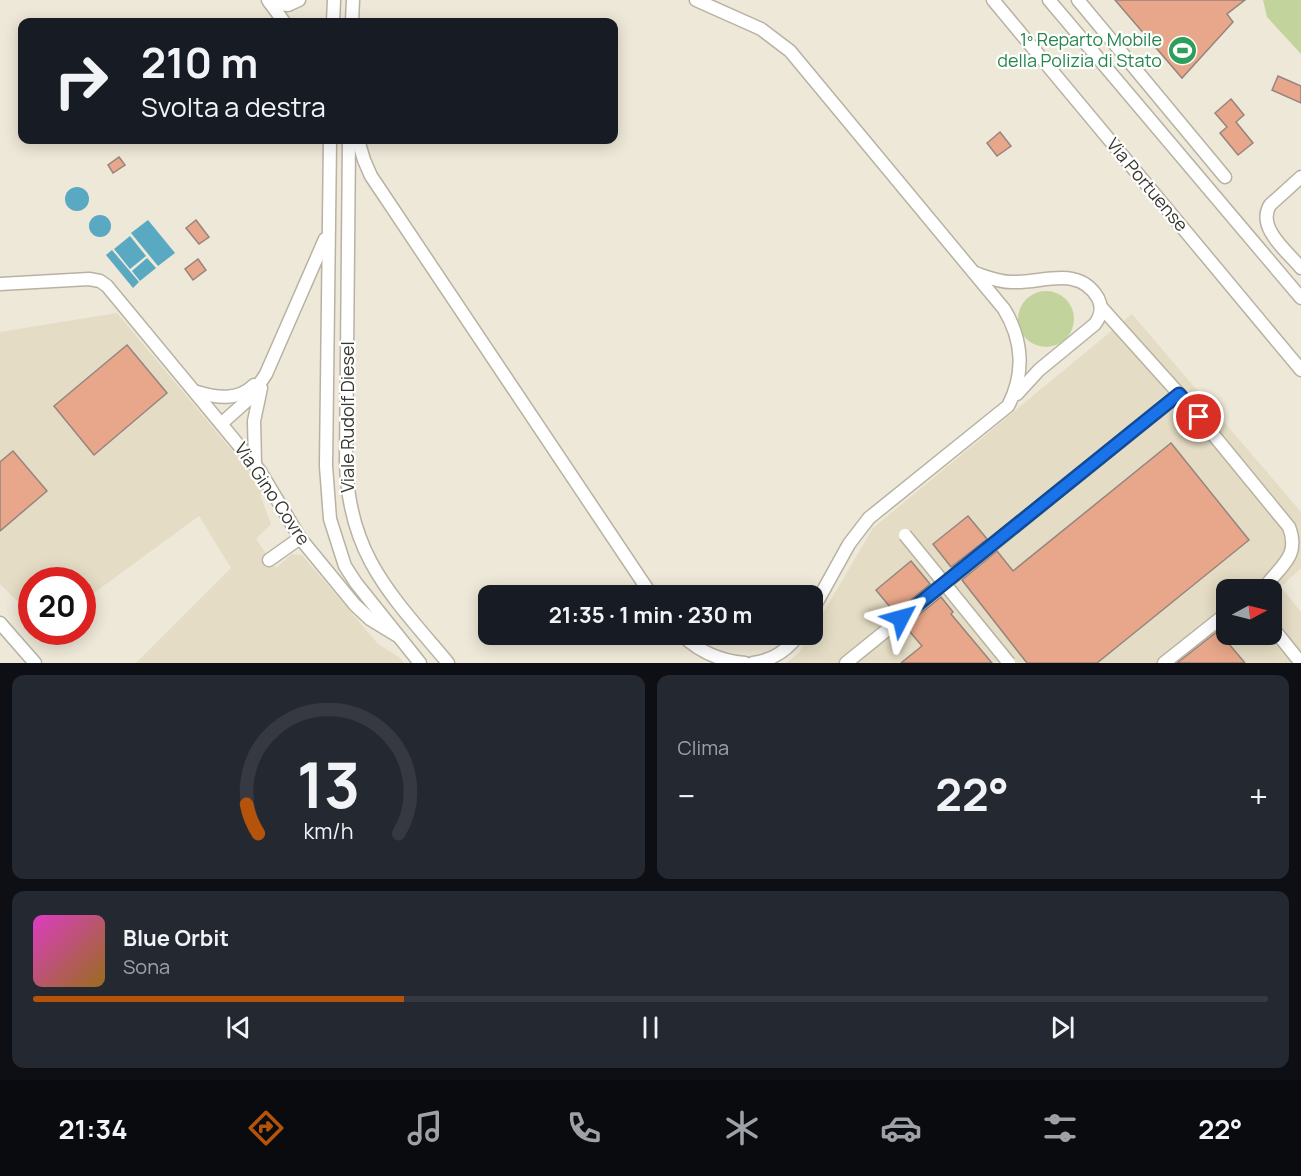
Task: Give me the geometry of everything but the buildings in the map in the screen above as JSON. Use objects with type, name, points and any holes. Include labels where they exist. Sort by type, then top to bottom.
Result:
[{"type":"street","points":[[269,1],[288,5],[298,0]]},
{"type":"street","points":[[333,18],[334,0]]},
{"type":"street","points":[[352,18],[353,0]]},
{"type":"street","points":[[696,0],[745,20],[781,44],[1004,309],[1016,335],[1019,348],[1020,375],[1015,394],[1008,406]]},
{"type":"street","name":"Via Portuense","points":[[993,0],[1301,370]]},
{"type":"street","points":[[1049,0],[1301,298]]},
{"type":"street","points":[[1078,0],[1226,177]]},
{"type":"street","points":[[269,1],[281,18]]},
{"type":"street","name":"Viale Rudolf Diesel","points":[[330,144],[326,476],[329,511],[336,544],[350,575],[420,663]]},
{"type":"street","name":"Viale Rudolf Diesel","points":[[349,144],[346,450],[349,501],[358,537],[372,567],[408,616],[448,663]]},
{"type":"street","points":[[359,144],[371,176],[645,585]]},
{"type":"street","points":[[1301,177],[1270,205],[1266,221],[1270,231],[1301,268]]},
{"type":"street","points":[[255,464],[254,421],[266,374],[328,232]]},
{"type":"street","points":[[975,273],[1008,282],[1077,279],[1094,293],[1101,307],[1179,394],[1289,527],[1293,540],[1292,552],[1285,564],[1271,578]]},
{"type":"street","name":"Via Gino Covre","points":[[0,284],[94,279],[107,286],[255,464],[300,537],[360,610],[398,636]]},
{"type":"street","points":[[823,591],[849,544],[869,519],[1008,406],[1033,375],[1095,324],[1100,316],[1101,307]]},
{"type":"street","points":[[197,392],[219,397],[238,396],[249,390],[266,374]]},
{"type":"street","points":[[222,423],[250,398],[266,374]]},
{"type":"street","points":[[846,663],[1179,394]]},
{"type":"street","points":[[905,535],[1009,663]]},
{"type":"street","points":[[269,560],[300,537]]},
{"type":"street","points":[[1164,663],[1216,622]]},
{"type":"street","points":[[0,623],[35,663]]},
{"type":"street","points":[[1282,639],[1301,663]]},
{"type":"street","points":[[695,645],[720,658],[745,663]]},
{"type":"street","points":[[753,663],[771,659],[791,645]]},
{"type":"street","points":[[699,648],[706,663]]},
{"type":"shaded area","points":[[117,313],[265,490],[260,494],[271,524],[256,539],[276,568],[292,554],[302,555],[378,644],[399,657],[404,663],[136,663],[231,568],[199,516],[96,591],[96,567],[18,567],[18,601],[0,584],[0,332]]},
{"type":"shaded area","points":[[1132,314],[1301,512],[1301,568],[1282,586],[1282,579],[1216,579],[1216,645],[1282,645],[1282,588],[1301,612],[1301,663],[786,663],[799,653],[804,645],[823,645],[823,613],[873,528]]},
{"type":"green space","points":[[1263,0],[1301,0],[1301,54],[1267,17]]},
{"type":"green space","points":[[1046,291],[1057,293],[1066,299],[1072,308],[1074,319],[1072,330],[1066,339],[1057,345],[1046,347],[1035,345],[1026,339],[1020,330],[1018,319],[1020,308],[1026,299],[1035,293]]},
{"type":"water","points":[[77,187],[82,188],[88,194],[88,204],[82,210],[77,211],[72,210],[66,204],[65,199],[66,194],[72,188]]},
{"type":"water","points":[[100,215],[108,218],[111,226],[108,234],[100,237],[92,234],[89,226],[92,218]]},
{"type":"water","points":[[148,220],[175,253],[158,266],[131,233]]},
{"type":"water","points":[[130,236],[146,256],[130,269],[114,249]]},
{"type":"water","points":[[112,250],[139,282],[133,288],[106,255]]},
{"type":"water","points":[[147,258],[156,268],[140,281],[132,271]]},
{"type":"place","name":"1º Reparto Mobile della Polizia di Stato","points":[[1183,50]]},
{"type":"route","points":[[901,618],[1179,394],[1199,417]]}]
